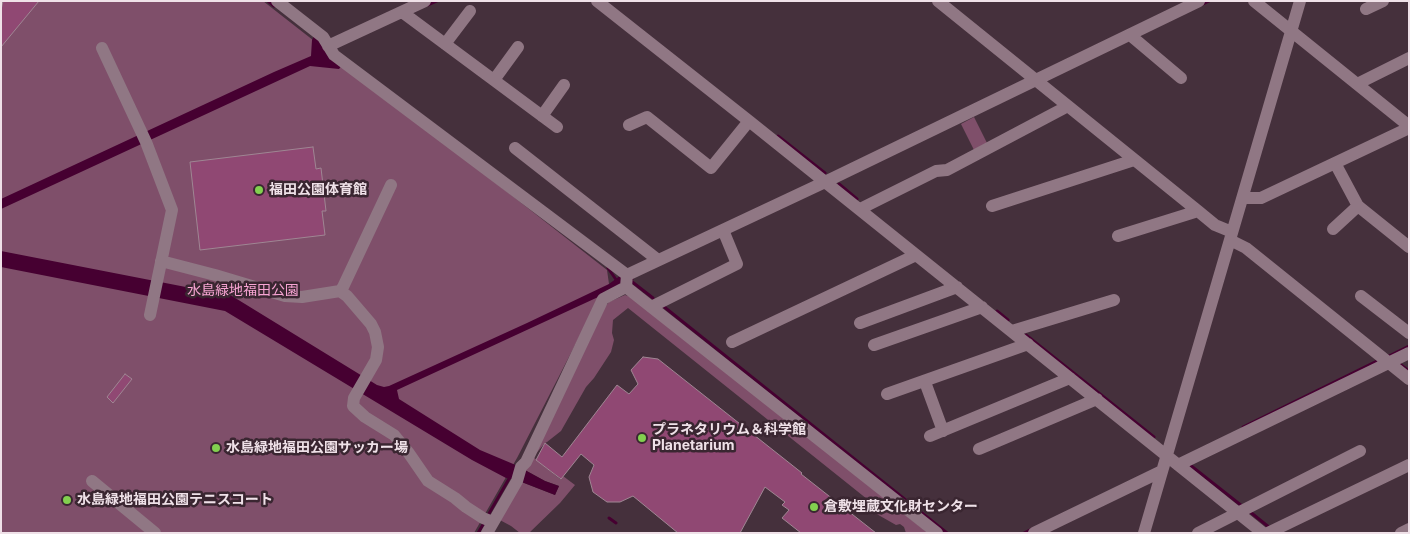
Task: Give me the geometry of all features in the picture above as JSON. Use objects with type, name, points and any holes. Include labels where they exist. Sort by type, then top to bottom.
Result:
[{"type":"street","points":[[277,1],[323,37],[334,55],[626,281],[651,307],[937,533]]},
{"type":"street","points":[[597,1],[750,121],[1178,465],[1242,510],[1269,532],[1409,465]]},
{"type":"street","points":[[938,1],[1198,211],[1392,359],[1409,379]]},
{"type":"street","points":[[161,262],[215,275],[285,296],[302,297],[340,291],[347,296],[375,332],[378,346],[376,360],[354,398],[353,406],[365,417],[394,435],[428,481],[488,524],[517,481],[521,467],[526,462],[603,299],[626,281],[658,260],[825,182],[1199,1]]},
{"type":"street","points":[[1243,198],[1261,198],[1409,127],[1360,82],[1254,1]]},
{"type":"street","points":[[1144,533],[1300,1]]},
{"type":"street","points":[[1366,9],[1383,1]]},
{"type":"street","points":[[328,46],[402,12],[417,3]]},
{"type":"street","points":[[446,44],[470,11]]},
{"type":"street","points":[[402,12],[556,127]]},
{"type":"street","points":[[1130,35],[1181,78]]},
{"type":"street","points":[[494,80],[518,47]]},
{"type":"street","points":[[102,48],[144,138],[172,210],[150,315]]},
{"type":"street","points":[[1360,82],[1409,58]]},
{"type":"street","points":[[542,116],[564,85]]},
{"type":"street","points":[[860,209],[936,171],[947,170],[1068,106]]},
{"type":"street","points":[[629,124],[647,117],[711,168],[750,121]]},
{"type":"street","points":[[515,148],[658,260]]},
{"type":"street","points":[[992,206],[1134,160]]},
{"type":"street","points":[[1336,163],[1358,206],[1409,247]]},
{"type":"street","points":[[340,291],[390,185]]},
{"type":"street","points":[[1333,229],[1358,206]]},
{"type":"street","points":[[1118,236],[1198,211]]},
{"type":"street","points":[[651,307],[737,264],[722,230]]},
{"type":"street","points":[[732,342],[916,255]]},
{"type":"street","points":[[860,323],[957,287]]},
{"type":"street","points":[[1361,296],[1409,333]]},
{"type":"street","points":[[1012,331],[1114,300]]},
{"type":"street","points":[[874,345],[982,307]]},
{"type":"street","points":[[887,394],[1028,344]]},
{"type":"street","points":[[1178,465],[1392,359]]},
{"type":"street","points":[[930,436],[1070,378]]},
{"type":"street","points":[[925,382],[944,431]]},
{"type":"street","points":[[979,449],[1097,399]]},
{"type":"street","points":[[1198,533],[1360,451]]},
{"type":"street","points":[[1034,533],[1162,471]]},
{"type":"street","points":[[92,481],[155,533]]},
{"type":"street","points":[[1401,533],[1409,529]]},
{"type":"green space","name":"水島緑地福田公園","points":[[1,1],[263,1],[607,270],[609,284],[591,314],[517,458],[474,533],[1,533]]},
{"type":"green space","points":[[974,117],[987,143],[974,150],[961,124]]},
{"type":"green space","points":[[625,295],[634,298],[928,533],[906,533],[904,527],[900,524],[896,525],[866,508],[867,499],[628,308],[613,320],[612,333],[614,340],[611,352],[586,387],[561,431],[545,443],[533,457],[560,479],[563,476],[575,485],[560,503],[529,533],[520,533],[498,519],[519,481],[555,495],[559,486],[523,469],[603,309],[609,302]]},
{"type":"shaded area","points":[[314,36],[343,64],[339,69],[310,66],[1,209],[1,199],[311,56]]},
{"type":"shaded area","points":[[1,251],[232,296],[377,385],[384,387],[527,323],[609,284],[621,275],[622,286],[397,390],[399,399],[480,450],[518,466],[514,480],[506,478],[472,460],[225,311],[1,267]]},
{"type":"shaded area","points":[[523,469],[559,486],[555,495],[519,481]]},
{"type":"building","points":[[3,1],[39,1],[1,47],[1,10]]},
{"type":"building","name":"福田公園体育館","points":[[313,147],[316,169],[321,168],[326,211],[322,211],[325,235],[200,250],[190,162]]},
{"type":"building","points":[[643,357],[658,359],[876,533],[801,533],[782,518],[789,510],[782,505],[785,502],[765,487],[740,533],[678,533],[633,496],[620,502],[607,502],[593,492],[589,477],[594,465],[581,454],[561,479],[536,460],[545,443],[562,457],[617,385],[629,394],[638,384],[631,370]]},
{"type":"building","points":[[125,374],[132,379],[113,403],[107,397]]},
{"type":"waterway","points":[[268,1],[274,6]]},
{"type":"waterway","points":[[428,5],[437,1]]},
{"type":"waterway","points":[[1201,5],[1209,1]]},
{"type":"waterway","points":[[778,136],[825,173]]},
{"type":"waterway","points":[[839,184],[857,199]]},
{"type":"waterway","points":[[608,268],[617,281]]},
{"type":"waterway","points":[[632,279],[631,281],[653,298]]},
{"type":"waterway","points":[[663,306],[947,533]]},
{"type":"waterway","points":[[997,311],[1008,320]]},
{"type":"waterway","points":[[1026,335],[1154,437]]},
{"type":"waterway","points":[[1387,357],[1409,346]]},
{"type":"waterway","points":[[1243,427],[1379,360]]},
{"type":"waterway","points":[[1397,362],[1409,371]]},
{"type":"waterway","points":[[1190,465],[1242,506]]},
{"type":"waterway","points":[[487,517],[510,477]]},
{"type":"waterway","points":[[1249,511],[1270,528]]},
{"type":"waterway","points":[[609,518],[616,523]]},
{"type":"waterway","points":[[478,533],[484,523]]},
{"type":"waterway","points":[[1024,533],[1032,529]]},
{"type":"place","name":"福田公園体育館","points":[[259,190]]},
{"type":"place","name":"プラネタリウム＆科学館 Planetarium","points":[[642,438]]},
{"type":"place","name":"水島緑地福田公園サッカー場","points":[[216,448]]},
{"type":"place","name":"水島緑地福田公園テニスコート","points":[[67,500]]},
{"type":"place","name":"倉敷埋蔵文化財センター","points":[[814,507]]}]
